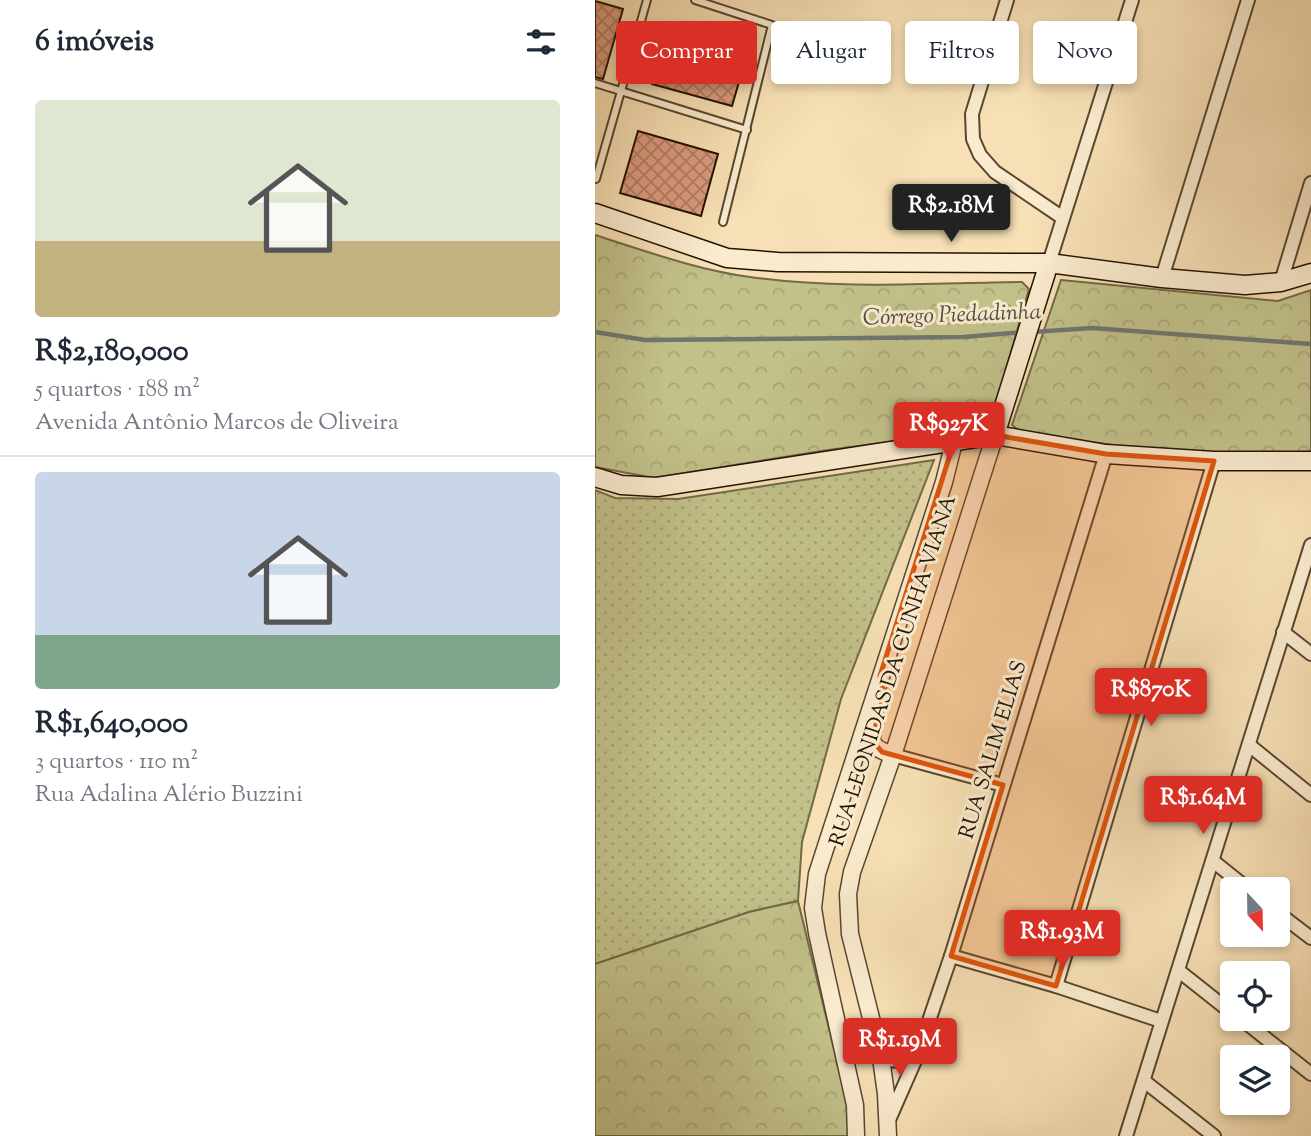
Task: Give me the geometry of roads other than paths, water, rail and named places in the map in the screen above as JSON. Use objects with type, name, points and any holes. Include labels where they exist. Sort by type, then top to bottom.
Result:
[{"type":"main road","points":[[595,213],[727,258],[778,262],[1049,263],[1162,278],[1245,285],[1281,282],[1311,274]]},
{"type":"main road","name":"RUA LEONIDAS DA CUNHA VIANA","points":[[997,426],[1049,263]]},
{"type":"main road","points":[[595,477],[621,485],[657,487],[954,442],[997,426],[1106,454],[1214,461],[1311,461]]},
{"type":"street","points":[[1007,0],[972,114],[973,139],[980,155],[995,172],[1063,218]]},
{"type":"street","name":"RUA LEONIDAS DA CUNHA VIANA","points":[[1049,263],[1132,0]]},
{"type":"street","points":[[1162,278],[1248,0]]},
{"type":"street","points":[[1281,282],[1311,183]]},
{"type":"street","name":"RUA LEONIDAS DA CUNHA VIANA","points":[[888,1129],[881,1058],[850,934],[848,894],[852,872],[893,755],[997,426]]},
{"type":"street","name":"RUA LEONIDAS DA CUNHA VIANA","points":[[856,1136],[855,1105],[813,908],[817,874],[944,482],[954,442]]},
{"type":"street","name":"RUA SALIM ELIAS","points":[[888,1129],[917,1056],[951,956],[1106,454]]},
{"type":"street","points":[[1056,986],[1214,461]]},
{"type":"street","points":[[1126,1136],[1311,545]]},
{"type":"street","points":[[1283,632],[1311,654]]},
{"type":"street","points":[[880,676],[884,694],[871,735],[875,749],[1003,785]]},
{"type":"street","points":[[1249,745],[1311,795]]},
{"type":"street","points":[[1213,861],[1233,877]]},
{"type":"street","points":[[1290,922],[1311,938]]},
{"type":"street","points":[[951,956],[1056,986],[1161,1021]]},
{"type":"street","points":[[1179,971],[1220,1003]]},
{"type":"street","points":[[1256,1031],[1311,1074]]},
{"type":"street","points":[[881,1058],[905,1061],[917,1056]]},
{"type":"street","points":[[1144,1081],[1214,1136]]},
{"type":"lane","points":[[596,179],[647,0]]},
{"type":"lane","points":[[695,0],[772,25],[723,222]]},
{"type":"lane","points":[[595,83],[747,130]]},
{"type":"waterway","name":"Córrego Piedadinha","points":[[1033,332],[1092,328],[1311,344]]},
{"type":"waterway","name":"Córrego Piedadinha","points":[[595,332],[645,340],[964,337],[1024,332]]}]
